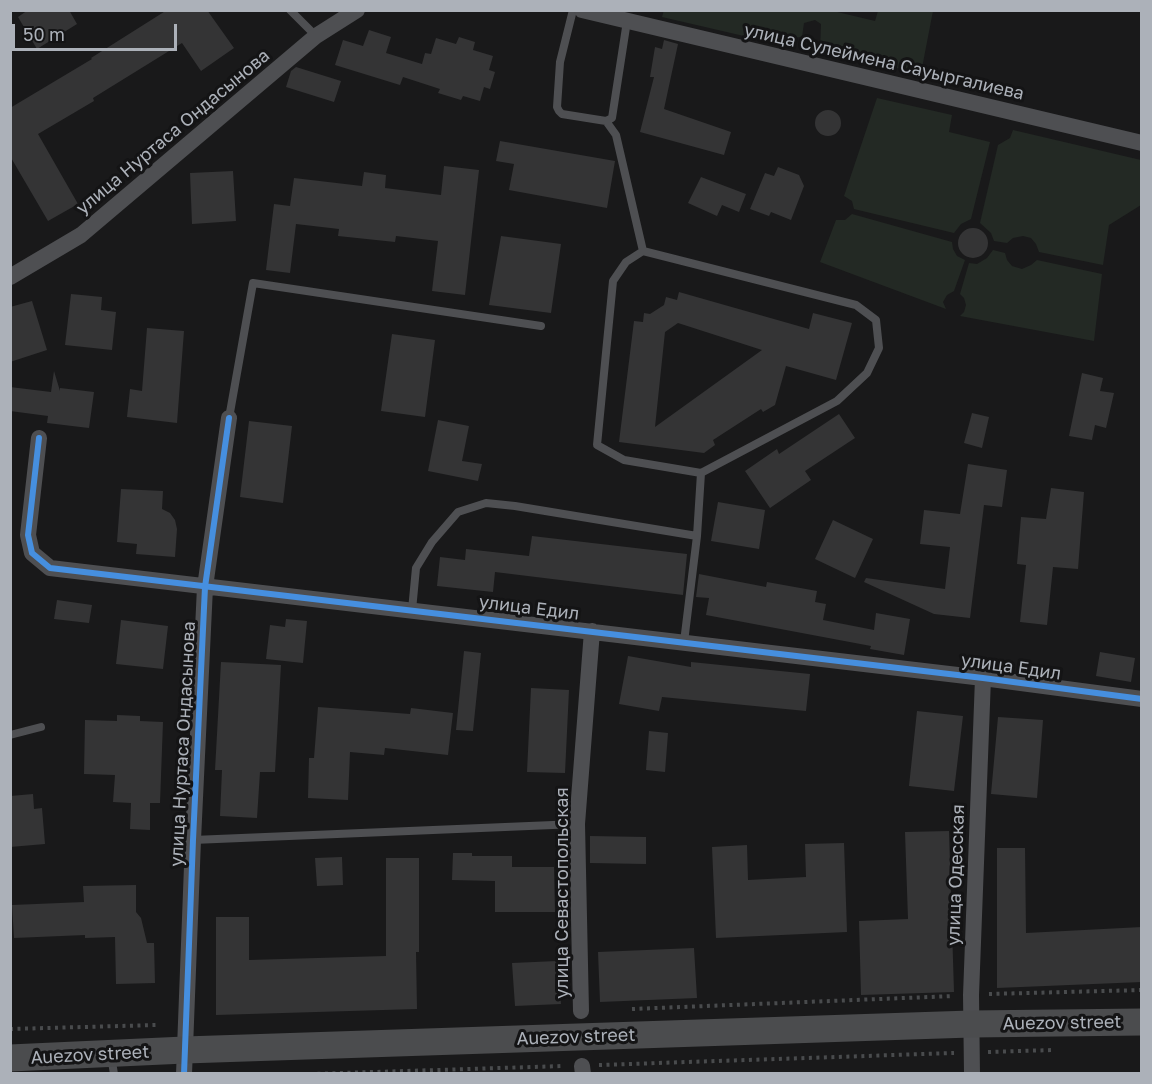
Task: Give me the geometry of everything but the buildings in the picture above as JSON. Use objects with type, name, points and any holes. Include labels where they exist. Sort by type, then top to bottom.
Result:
[{"type":"main road","name":"Auezov street","points":[[10,1058],[112,1064],[184,1062],[971,1024],[1142,1022]]},
{"type":"street","name":"улица Нуртаса Ондасынова","points":[[10,277],[81,236],[316,36],[357,10]]},
{"type":"street","name":"улица Сулеймена Сауыргалиева","points":[[582,10],[1142,143]]},
{"type":"street","name":"улица Нуртаса Ондасынова","points":[[184,1062],[205,587],[229,418]]},
{"type":"street","name":"улица Едил","points":[[39,438],[28,535],[32,553],[50,568],[412,609],[1142,699]]},
{"type":"street","name":"улица Севастопольская","points":[[581,1011],[578,824],[592,631]]},
{"type":"street","name":"улица Одесская","points":[[972,1074],[971,995],[983,678]]},
{"type":"lane","points":[[290,10],[316,36]]},
{"type":"lane","points":[[573,10],[560,62],[557,107],[562,114],[606,121],[612,118],[627,21]]},
{"type":"lane","points":[[606,121],[615,135],[643,250]]},
{"type":"lane","points":[[643,250],[856,305],[876,321],[879,348],[867,373],[837,401],[701,473],[624,460],[597,445],[613,281],[626,262],[643,250]]},
{"type":"lane","points":[[229,418],[253,283],[541,326]]},
{"type":"lane","points":[[684,642],[697,536],[701,473]]},
{"type":"lane","points":[[412,609],[416,568],[432,542],[458,512],[486,503],[697,536]]},
{"type":"lane","points":[[10,735],[41,727]]},
{"type":"lane","points":[[193,840],[578,824]]},
{"type":"path","points":[[310,1074],[583,1070],[1062,1049]]},
{"type":"shaded area","points":[[664,10],[829,10],[875,21],[878,11],[933,11],[921,73],[820,52],[821,24],[815,20],[804,23],[802,37],[761,40],[662,17]]},
{"type":"shaded area","points":[[877,98],[952,115],[949,132],[990,142],[971,219],[961,224],[954,233],[854,209],[852,201],[844,196]]},
{"type":"shaded area","points":[[1013,130],[1141,160],[1141,205],[1109,225],[1103,265],[1039,252],[1031,238],[1023,236],[1013,238],[1007,243],[994,241],[991,233],[980,223],[998,145],[1010,138]]},
{"type":"shaded area","points":[[852,214],[952,242],[957,256],[965,260],[954,291],[947,295],[943,302],[946,309],[820,262],[836,220],[845,220]]},
{"type":"shaded area","points":[[993,250],[1005,253],[1012,266],[1022,269],[1037,260],[1102,274],[1094,341],[960,316],[966,305],[960,294],[969,263],[977,264],[987,258]]},
{"type":"cycle path","points":[[184,1074],[205,587],[229,418]]},
{"type":"cycle path","points":[[39,438],[28,535],[32,553],[50,568],[983,678],[1142,699]]}]
